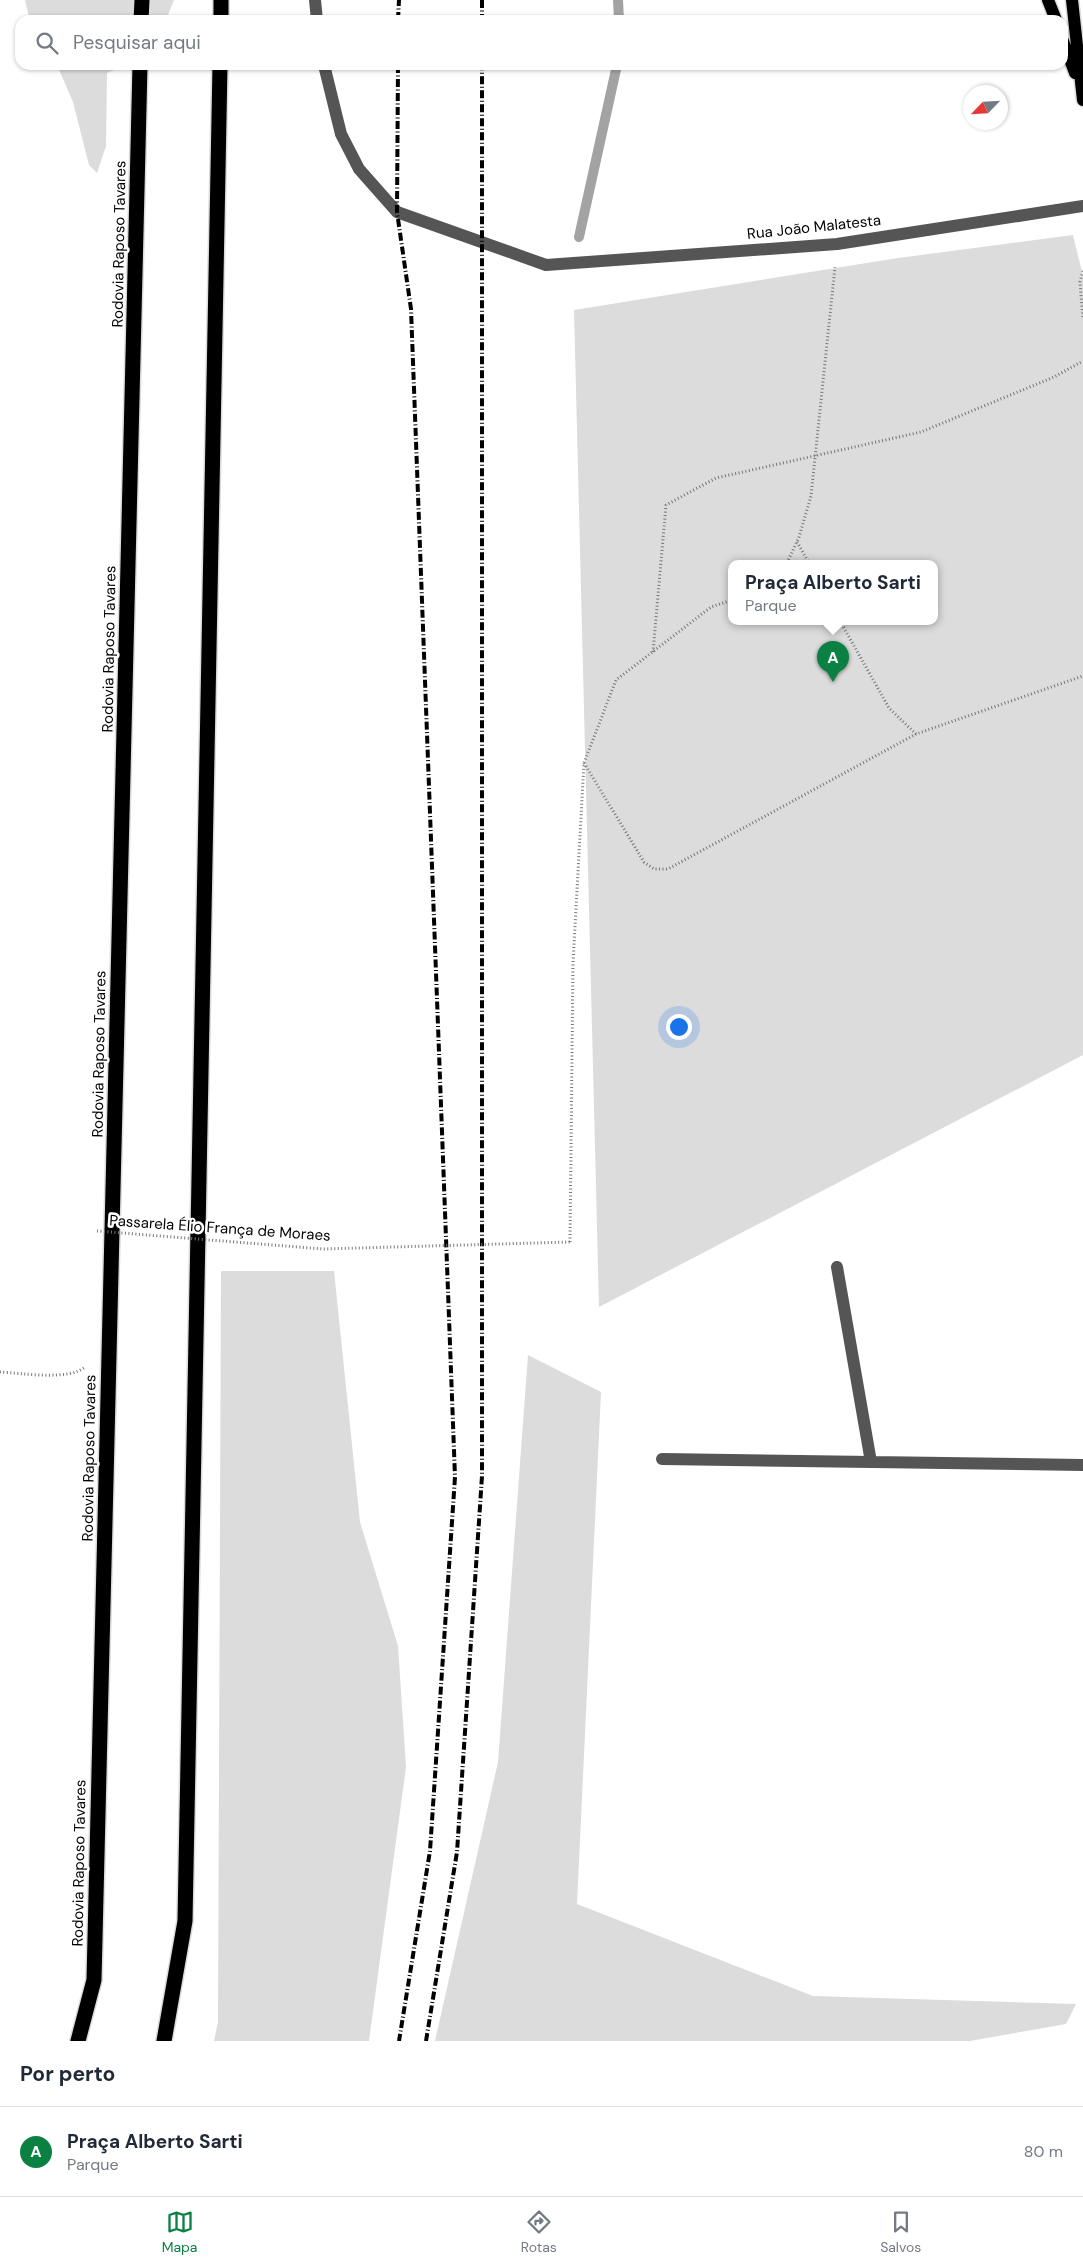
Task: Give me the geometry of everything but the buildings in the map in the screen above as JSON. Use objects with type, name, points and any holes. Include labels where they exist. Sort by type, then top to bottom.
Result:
[{"type":"highway","points":[[142,0],[142,15]]},
{"type":"highway","points":[[221,0],[221,15]]},
{"type":"highway","name":"Rodovia Raposo Tavares","points":[[78,2041],[94,1980],[140,70]]},
{"type":"highway","points":[[164,2041],[185,1921],[220,70]]},
{"type":"main road","points":[[1048,0],[1054,15]]},
{"type":"main road","points":[[1072,0],[1082,96]]},
{"type":"main road","points":[[1068,55],[1082,96]]},
{"type":"street","points":[[315,0],[316,15]]},
{"type":"street","name":"Rua João Malatesta","points":[[325,70],[341,134],[359,169],[397,212],[546,265],[837,244],[1083,206]]},
{"type":"street","points":[[837,1267],[871,1462]]},
{"type":"street","points":[[662,1459],[1083,1464]]},
{"type":"path","points":[[788,560],[797,542],[811,496],[837,244]]},
{"type":"path","points":[[1083,271],[1080,282],[1083,319]]},
{"type":"path","points":[[653,652],[666,505],[716,478],[921,432],[1054,377],[1083,362]]},
{"type":"path","points":[[797,542],[807,560]]},
{"type":"path","points":[[728,601],[711,607],[616,680],[584,763],[644,862],[654,869],[668,870],[916,734],[1083,676]]},
{"type":"path","points":[[842,625],[889,708],[916,734]]},
{"type":"path","name":"Passarela Élio França de Moraes","points":[[95,1231],[323,1249],[570,1242],[573,964],[584,763]]},
{"type":"path","points":[[0,1372],[72,1374],[79,1372],[85,1367],[85,1357]]},
{"type":"shaded area","points":[[25,0],[174,0],[168,15],[29,15]]},
{"type":"shaded area","points":[[59,70],[114,70],[107,73],[106,146],[97,173],[89,165],[73,102]]},
{"type":"shaded area","points":[[1073,235],[1083,276],[1083,1055],[599,1307],[574,310],[898,258]]},
{"type":"shaded area","points":[[221,1271],[334,1271],[360,1522],[398,1646],[406,1767],[369,2041],[214,2041],[218,2022]]},
{"type":"shaded area","points":[[528,1355],[601,1392],[577,1904],[813,1996],[1076,2004],[1066,2024],[970,2041],[435,2041],[498,1762]]},
{"type":"waterway","points":[[618,0],[619,15]]},
{"type":"waterway","points":[[579,237],[616,70]]},
{"type":"railway","points":[[398,15],[399,0]]},
{"type":"railway","points":[[482,0],[482,15]]},
{"type":"railway","points":[[398,70],[397,212],[411,309],[455,1477],[430,1851],[399,2041]]},
{"type":"railway","points":[[426,2041],[457,1852],[482,1476],[482,70]]},
{"type":"place","name":"Praça Alberto Sarti","points":[[833,682]]}]
